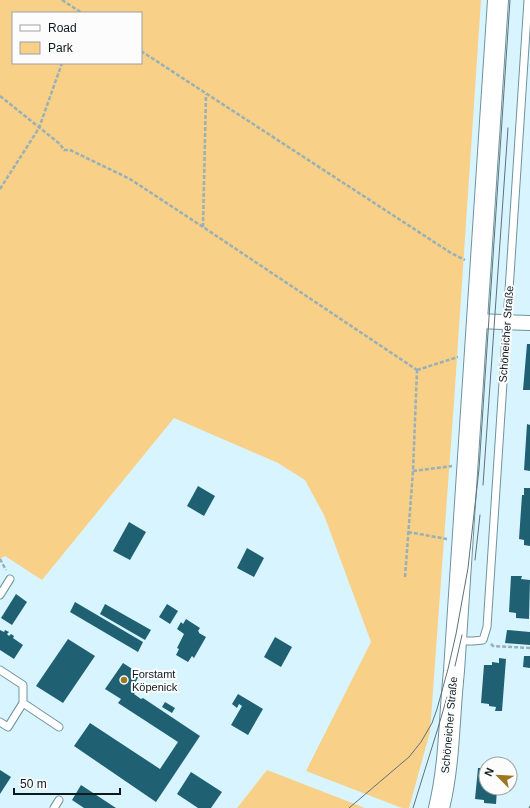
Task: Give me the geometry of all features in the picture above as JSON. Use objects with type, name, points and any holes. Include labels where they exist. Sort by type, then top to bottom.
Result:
[{"type":"main road","name":"Schöneicher Straße","points":[[439,808],[447,764],[456,641],[498,0]]},
{"type":"street","points":[[476,321],[530,323]]},
{"type":"lane","name":"Schöneicher Straße","points":[[483,640],[487,627],[528,0]]},
{"type":"lane","points":[[0,595],[10,579]]},
{"type":"lane","points":[[456,641],[473,642],[483,640]]},
{"type":"lane","points":[[0,670],[23,685],[23,703],[8,727],[0,722]]},
{"type":"lane","points":[[23,703],[59,727]]},
{"type":"lane","points":[[54,808],[59,800]]},
{"type":"path","points":[[62,0],[79,12]]},
{"type":"path","points":[[142,52],[451,253]]},
{"type":"path","points":[[0,189],[39,128],[62,64]]},
{"type":"path","points":[[203,227],[206,94]]},
{"type":"path","points":[[0,96],[60,144],[64,150],[70,150],[130,179],[416,370]]},
{"type":"path","points":[[416,370],[459,357]]},
{"type":"path","points":[[405,577],[413,472],[416,370]]},
{"type":"path","points":[[413,472],[452,466]]},
{"type":"path","points":[[408,532],[448,539]]},
{"type":"path","points":[[483,640],[493,646],[530,648]]},
{"type":"green space","points":[[0,0],[481,0],[430,732],[409,808],[402,808],[306,771],[371,642],[324,515],[305,480],[278,463],[174,418],[42,580],[5,556],[0,559]]},
{"type":"green space","points":[[267,770],[365,808],[237,808]]},
{"type":"building","points":[[527,344],[530,344],[530,390],[523,390]]},
{"type":"building","points":[[527,424],[530,425],[530,471],[524,470]]},
{"type":"building","points":[[198,486],[215,496],[204,516],[187,506]]},
{"type":"building","points":[[524,488],[530,488],[530,546],[524,545],[524,540],[519,539],[522,495],[524,495]]},
{"type":"building","points":[[129,522],[146,532],[130,560],[113,551]]},
{"type":"building","points":[[247,548],[264,558],[254,577],[237,568]]},
{"type":"building","points":[[511,576],[522,576],[521,579],[530,580],[529,619],[516,618],[516,613],[509,612]]},
{"type":"building","points":[[16,594],[27,602],[12,625],[1,618]]},
{"type":"building","points":[[75,602],[143,642],[138,652],[70,612]]},
{"type":"building","points":[[105,604],[151,630],[145,640],[100,614]]},
{"type":"building","points":[[167,604],[178,611],[170,624],[159,617]]},
{"type":"building","points":[[186,619],[200,628],[198,631],[199,633],[206,637],[194,658],[192,656],[188,662],[176,655],[179,649],[177,648],[184,634],[177,629],[181,622],[183,624]]},
{"type":"building","points":[[0,630],[9,632],[7,634],[9,636],[11,634],[14,636],[13,638],[23,645],[14,659],[0,650]]},
{"type":"building","points":[[507,630],[530,632],[530,645],[505,643]]},
{"type":"building","points":[[275,637],[292,647],[281,667],[264,657]]},
{"type":"building","points":[[68,639],[95,656],[63,703],[36,686]]},
{"type":"building","points":[[524,656],[530,656],[530,668],[523,667]]},
{"type":"building","points":[[499,658],[506,659],[502,711],[495,711],[496,707],[481,703],[484,665],[492,665],[492,662],[499,663]]},
{"type":"building","points":[[123,663],[140,674],[134,685],[138,688],[134,694],[141,699],[143,698],[200,736],[156,802],[74,746],[90,723],[160,769],[178,742],[118,703],[121,699],[105,689]]},
{"type":"building","points":[[238,694],[263,709],[248,735],[231,725],[242,706],[239,704],[237,708],[232,704]]},
{"type":"building","points":[[165,702],[175,708],[172,713],[162,707]]},
{"type":"building","points":[[478,768],[478,796],[497,796],[496,804],[484,803],[484,800],[475,799]]},
{"type":"building","points":[[0,770],[11,777],[0,794]]},
{"type":"building","points":[[191,772],[222,792],[211,808],[198,808],[177,794]]},
{"type":"building","points":[[81,785],[116,808],[84,808],[72,800]]},
{"type":"tram line","points":[[349,808],[409,757],[421,742],[432,723],[437,709],[456,634],[468,568],[479,469],[510,0]]},
{"type":"tram line","points":[[483,485],[508,128]]},
{"type":"tram line","points":[[475,560],[480,515]]},
{"type":"tram line","points":[[455,666],[462,635]]},
{"type":"tram line","points":[[413,808],[447,697]]},
{"type":"place","name":"Forstamt Köpenick","points":[[124,680]]}]
